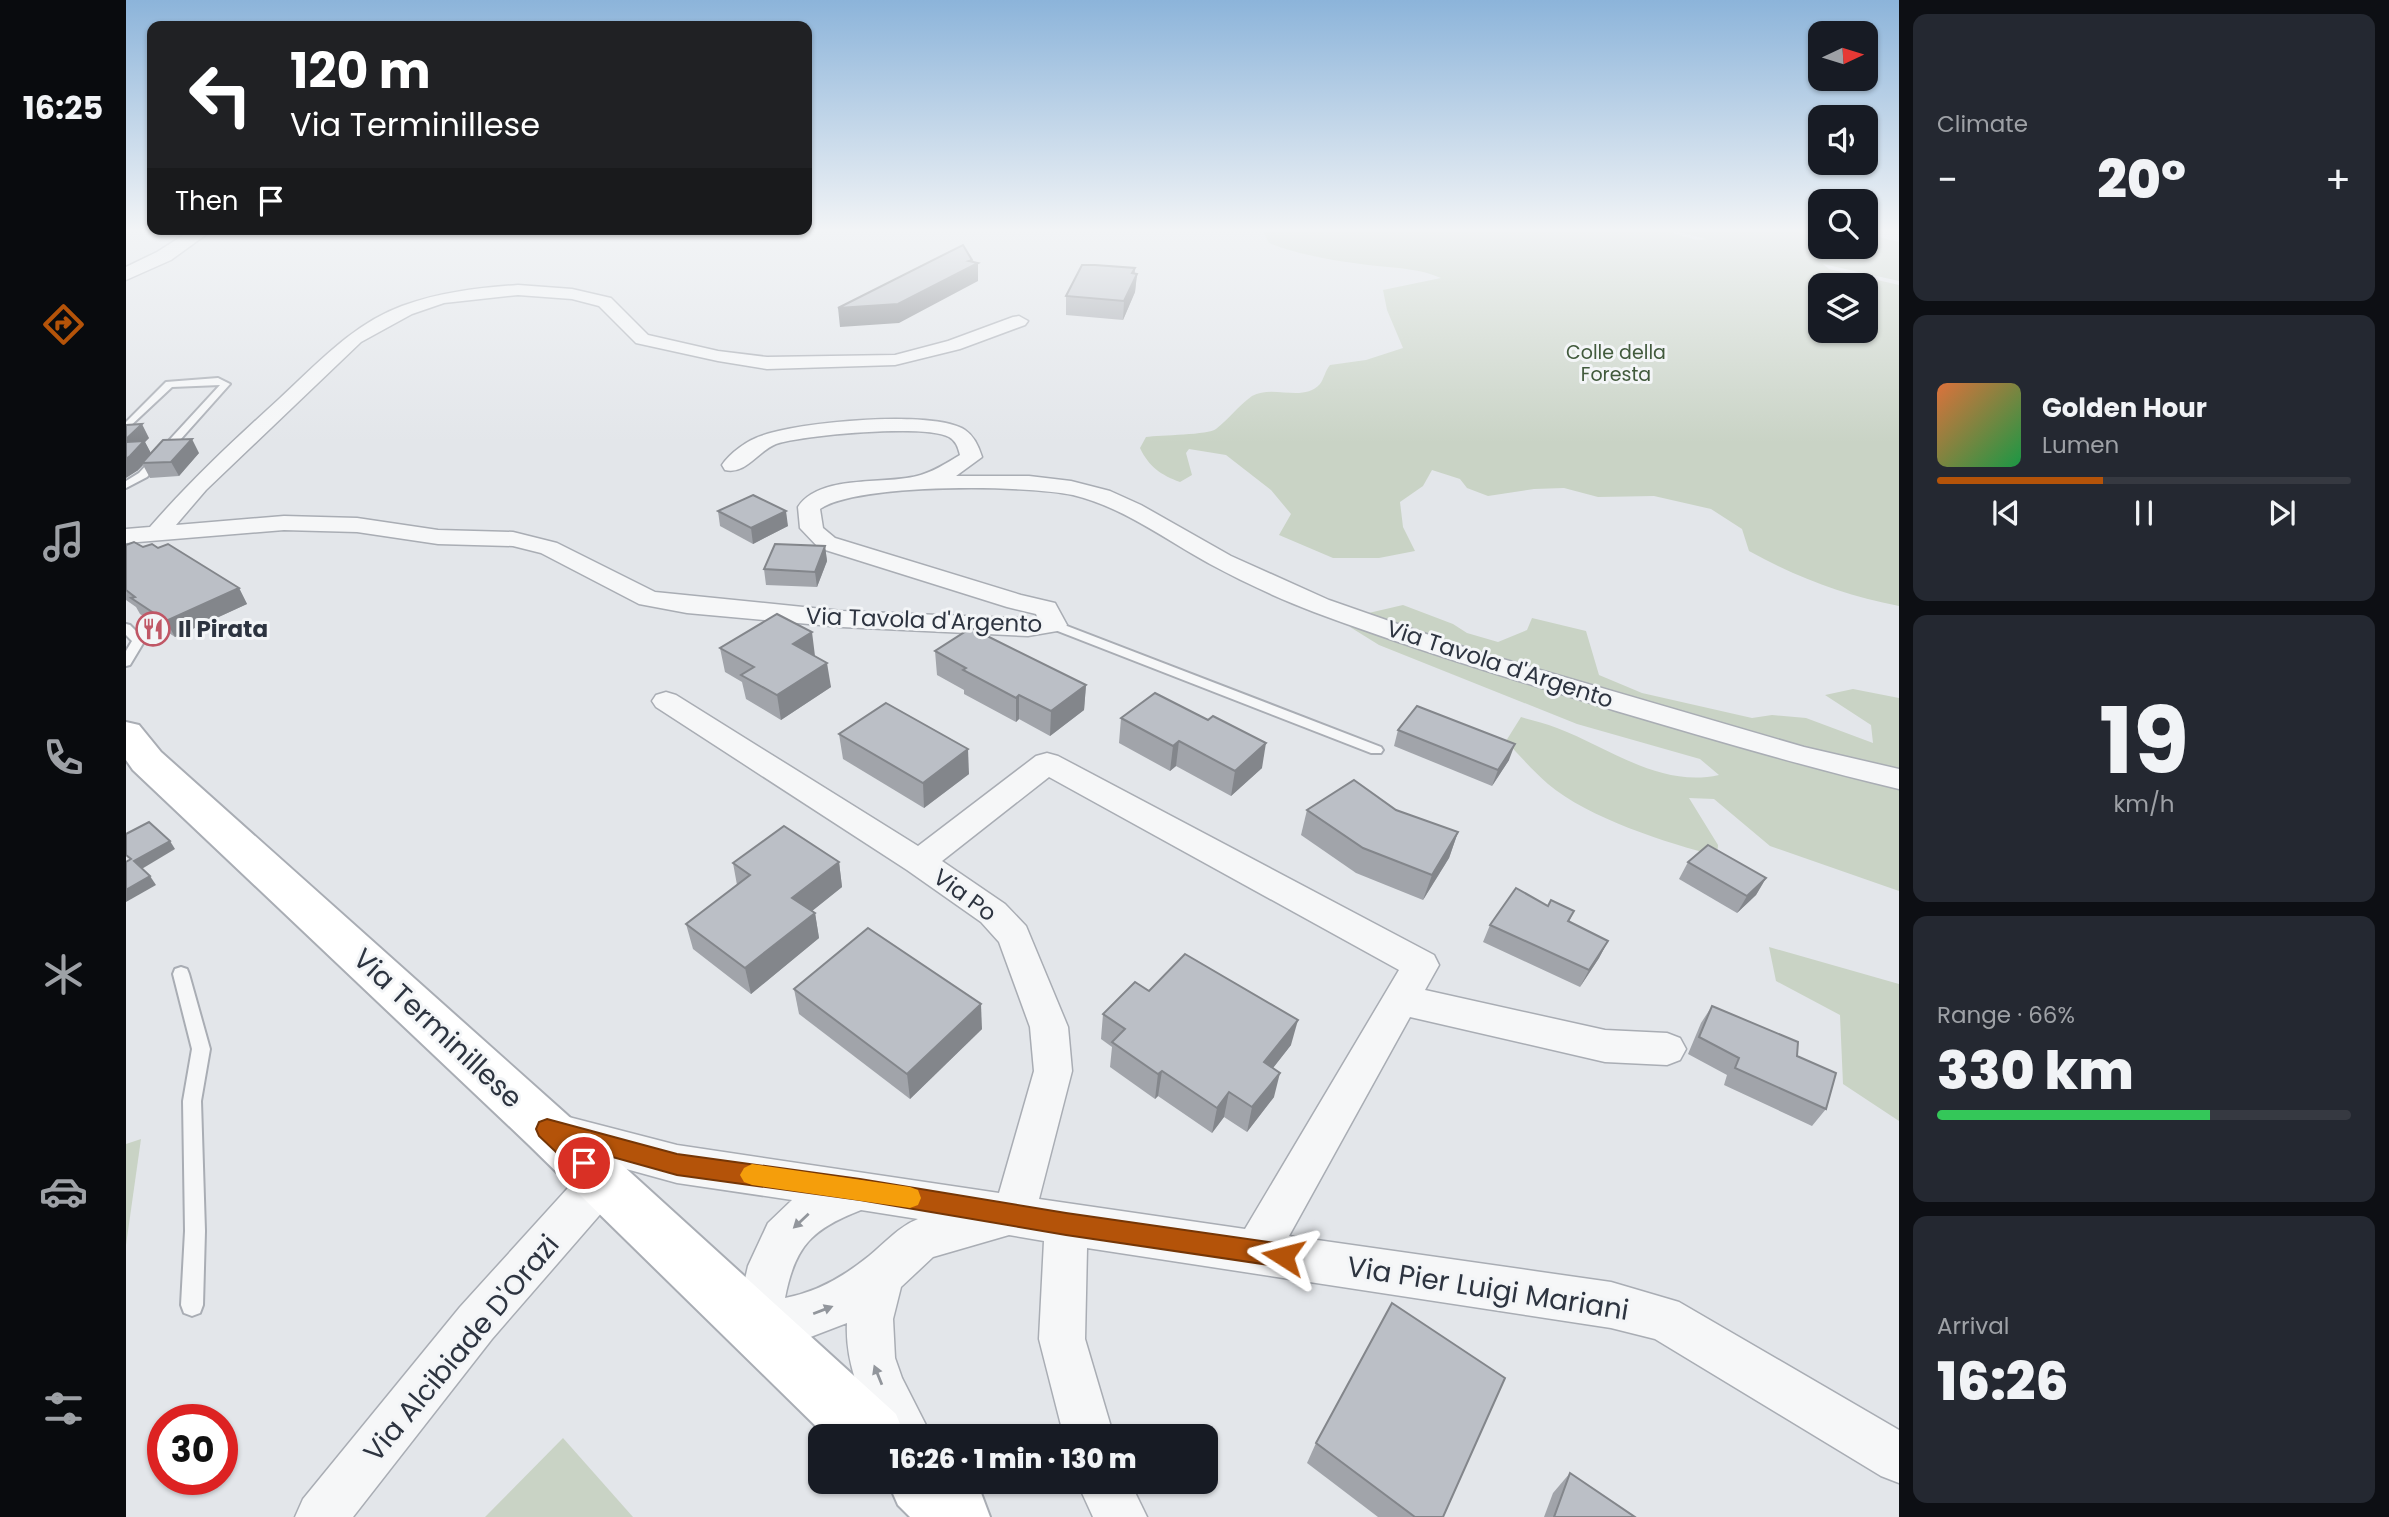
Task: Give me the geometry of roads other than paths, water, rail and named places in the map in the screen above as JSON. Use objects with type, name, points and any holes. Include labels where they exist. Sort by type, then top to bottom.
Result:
[{"type":"main road","name":"Via Terminillese","points":[[126,734],[147,761],[547,1129],[859,1424]]},
{"type":"street","points":[[157,533],[198,485],[355,338],[406,310],[432,302]]},
{"type":"street","points":[[605,302],[642,339],[718,356],[766,363],[895,360],[954,345],[1018,321]]},
{"type":"street","points":[[733,465],[751,449],[768,440],[840,429],[906,425],[938,427],[952,430],[968,442],[971,457],[948,472],[916,483]]},
{"type":"street","name":"Via Tavola d'Argento","points":[[126,536],[284,523],[357,525],[438,537],[513,540],[549,548],[648,598],[687,605],[842,619],[993,628],[1054,625],[1053,617],[1046,608],[1016,602],[827,543],[813,533],[807,518],[809,507],[823,497],[846,490],[916,483],[1029,484],[1070,488],[1102,496],[1133,510],[1222,561],[1320,605],[1450,652],[1801,756],[1899,779]]},
{"type":"street","name":"Via Po","points":[[666,701],[919,862],[993,913],[1014,935],[1049,1027],[1053,1071],[1014,1214]]},
{"type":"street","points":[[919,862],[1047,763],[1421,965],[1256,1252]]},
{"type":"street","points":[[1402,1000],[1605,1046],[1667,1049]]},
{"type":"street","name":"Via Pier Luigi Mariani","points":[[547,1129],[677,1164],[1611,1305],[1663,1318],[1899,1458]]},
{"type":"street","name":"Via Alcibiade D'Orazi","points":[[321,1517],[476,1323],[602,1181]]},
{"type":"street","points":[[860,1190],[805,1215],[783,1239],[766,1273],[757,1327],[800,1318],[841,1303],[883,1273],[921,1239],[1014,1214]]},
{"type":"street","points":[[1066,1224],[1062,1339],[1085,1424]]},
{"type":"street","points":[[883,1273],[872,1301],[867,1339],[876,1373],[901,1424]]},
{"type":"street","points":[[1109,1494],[1121,1517]]},
{"type":"lane","points":[[126,427],[169,384],[226,384],[143,475],[126,485]]},
{"type":"lane","points":[[1054,625],[1376,750]]},
{"type":"lane","points":[[126,628],[139,640],[126,662]]},
{"type":"lane","points":[[181,974],[201,1049],[192,1101],[195,1231],[192,1305]]},
{"type":"place","name":"Il Pirata","points":[[153,629]]},
{"type":"park label","name":"Colle della Foresta","points":[[1616,363]]}]
